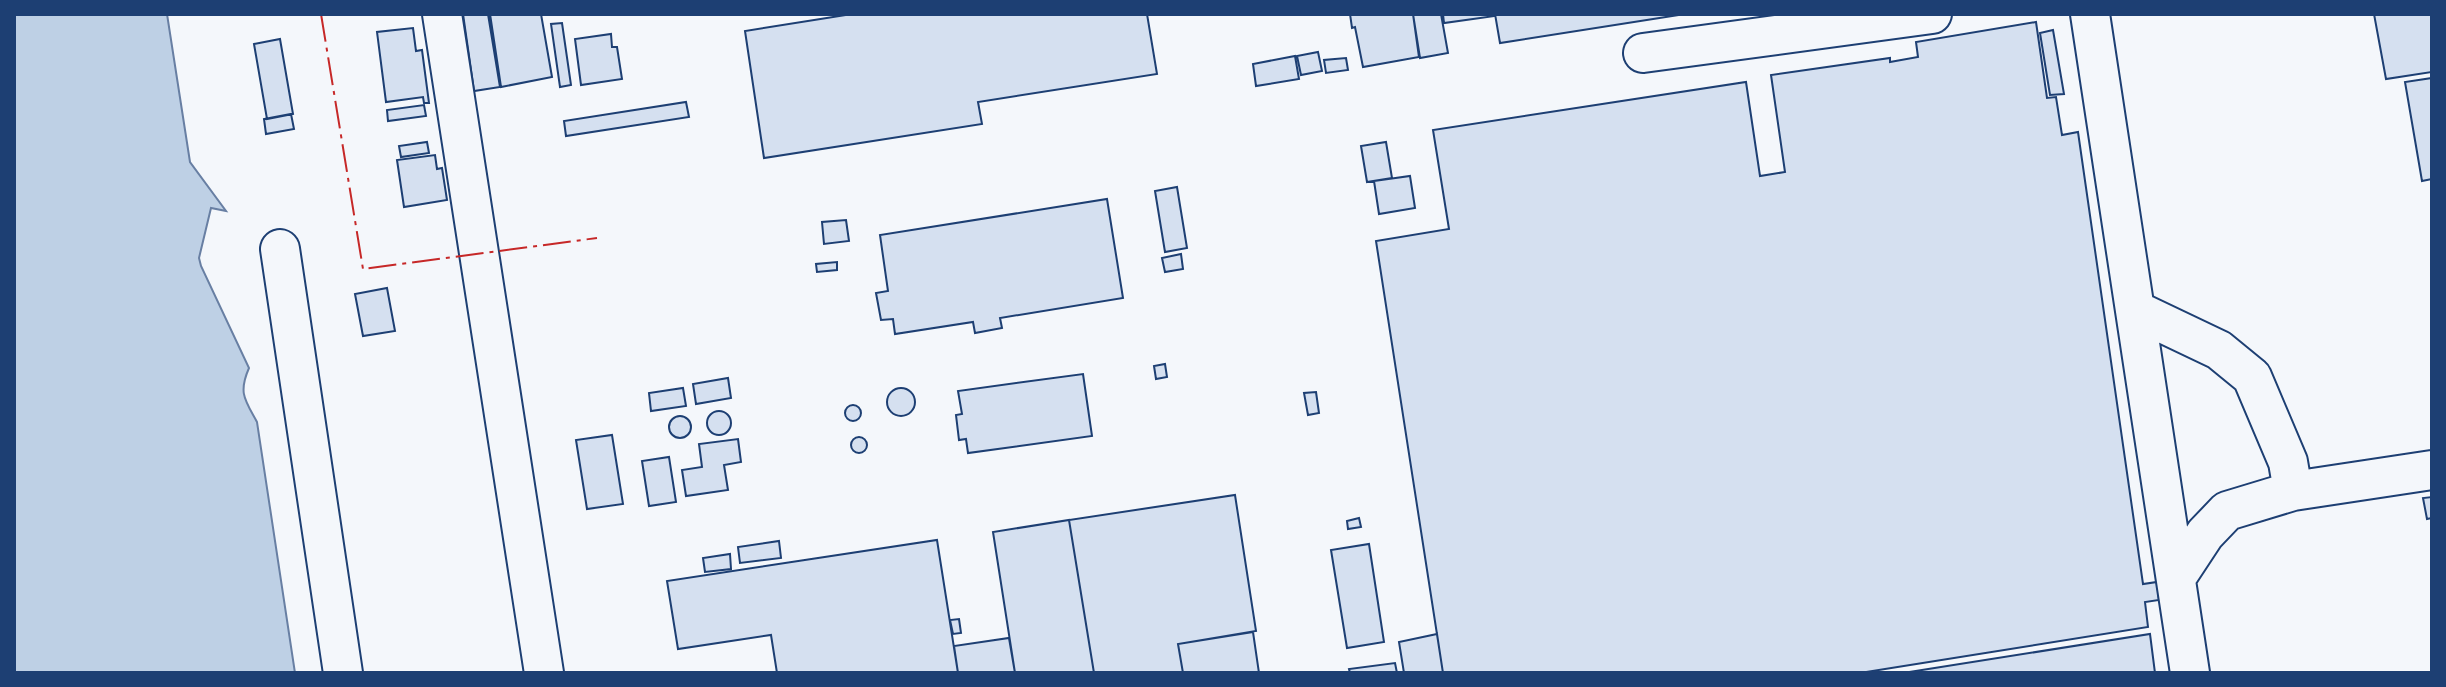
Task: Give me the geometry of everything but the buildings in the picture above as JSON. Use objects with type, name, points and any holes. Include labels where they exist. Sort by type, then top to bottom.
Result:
[{"type":"lane","points":[[442,14],[544,673]]},
{"type":"lane","points":[[1643,53],[1932,14]]},
{"type":"lane","points":[[2090,14],[2190,673]]},
{"type":"lane","points":[[280,249],[343,673]]},
{"type":"lane","points":[[2135,310],[2219,350],[2252,377],[2288,462],[2293,491]]},
{"type":"lane","points":[[2176,578],[2205,534],[2227,511],[2293,491],[2432,470]]},
{"type":"water","points":[[14,14],[167,14],[190,162],[226,211],[211,208],[199,258],[249,368],[244,396],[257,422],[295,673],[14,673]]},
{"type":"power","points":[[321,14],[363,269],[597,238]]}]
